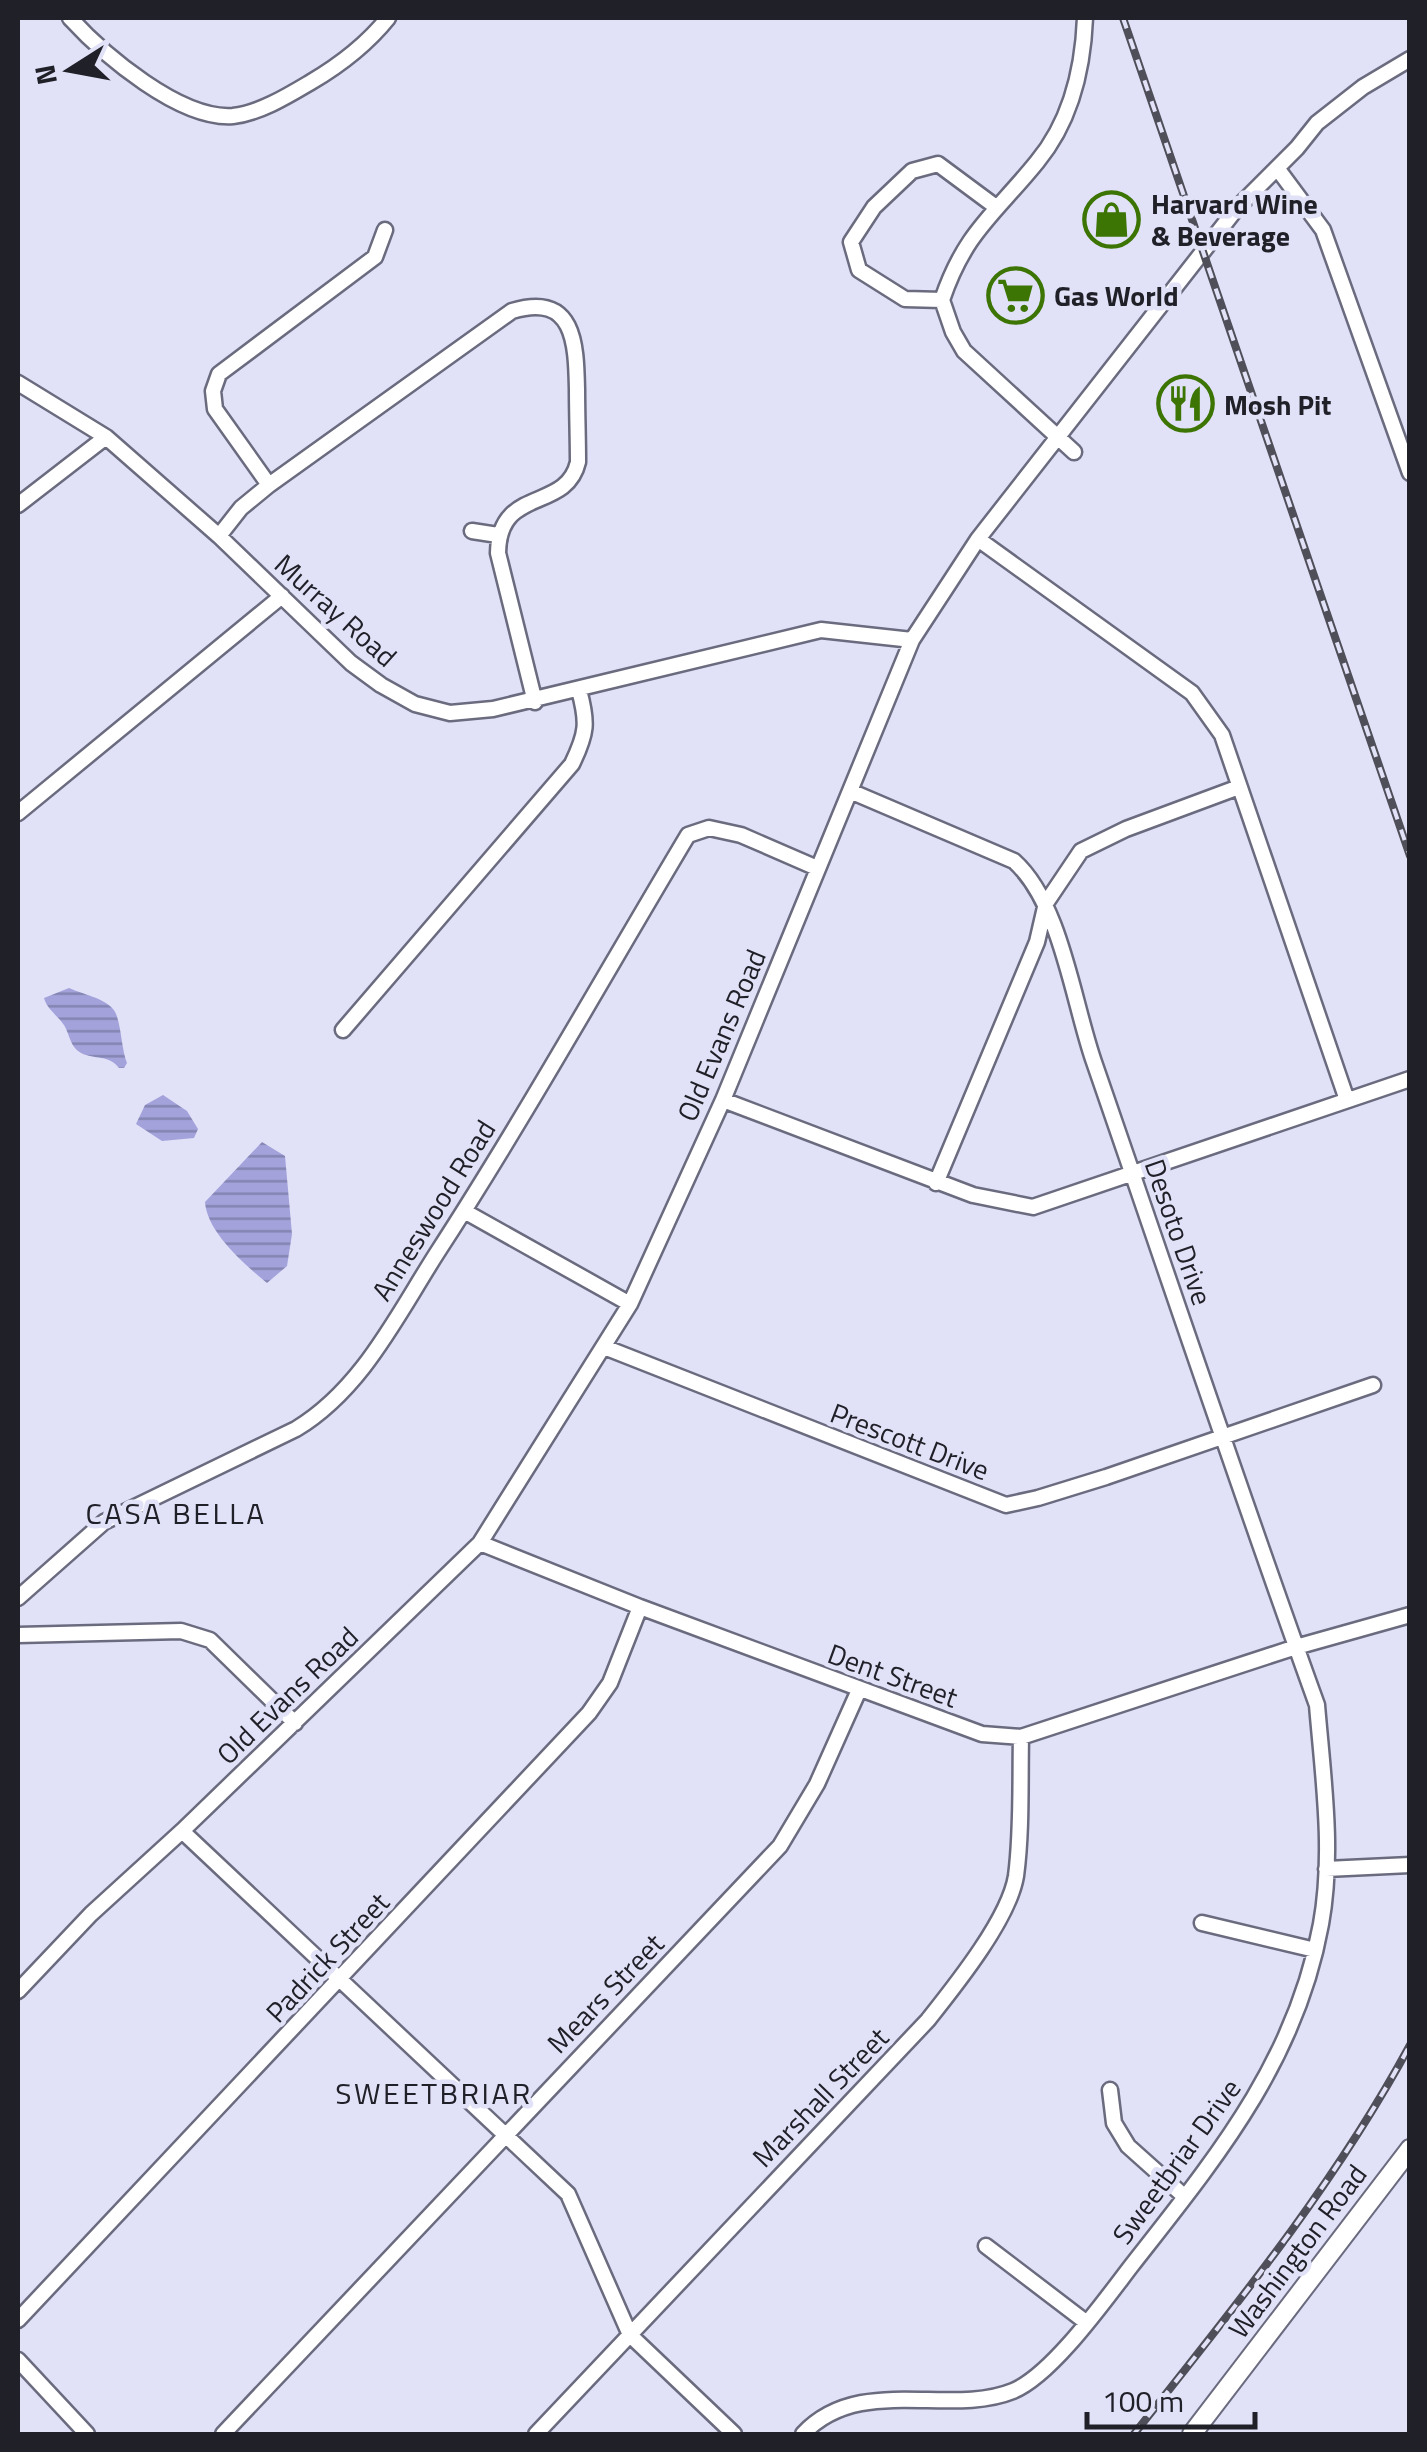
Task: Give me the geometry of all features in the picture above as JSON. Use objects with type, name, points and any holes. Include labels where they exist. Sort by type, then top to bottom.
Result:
[{"type":"main road","name":"Washington Road","points":[[1192,2434],[1410,2149]]},
{"type":"street","points":[[70,18],[114,58],[158,90],[195,110],[233,116],[282,99],[340,65],[388,18]]},
{"type":"street","points":[[1074,452],[964,351],[942,300],[962,251],[996,206],[1039,161],[1065,115],[1079,75],[1085,18]]},
{"type":"street","name":"Old Evans Road","points":[[18,1991],[91,1914],[480,1543],[630,1304],[723,1100],[912,640],[978,539],[1237,208],[1326,115],[1362,87],[1410,59]]},
{"type":"street","points":[[942,300],[905,299],[859,270],[851,242],[874,208],[912,171],[938,164],[996,206]]},
{"type":"street","points":[[1277,168],[1323,230],[1410,473]]},
{"type":"street","points":[[269,485],[215,409],[213,391],[219,374],[375,257],[385,230]]},
{"type":"street","points":[[219,536],[242,508],[269,485],[512,311],[530,306],[554,312],[565,320],[576,348],[578,462],[574,478],[519,508],[506,519],[498,535],[498,553],[535,702]]},
{"type":"street","name":"Murray Road","points":[[18,382],[106,438],[219,536],[352,663],[416,704],[450,713],[535,702],[821,630],[912,640]]},
{"type":"street","points":[[18,505],[106,438]]},
{"type":"street","points":[[472,531],[498,535]]},
{"type":"street","points":[[978,539],[1192,693],[1222,734],[1347,1100]]},
{"type":"street","points":[[18,812],[282,596]]},
{"type":"street","points":[[342,1030],[572,764],[587,721],[579,690]]},
{"type":"street","points":[[936,1183],[1038,942],[1046,903],[1080,850],[1239,787]]},
{"type":"street","name":"Desoto Drive","points":[[850,791],[1014,861],[1029,874],[1046,903],[1090,1053],[1296,1647]]},
{"type":"street","name":"Anneswood Road","points":[[18,1598],[104,1522],[296,1429],[333,1403],[363,1368],[464,1211],[688,835],[709,828],[740,835],[816,868]]},
{"type":"street","points":[[723,1100],[936,1183],[972,1195],[1033,1207],[1410,1079]]},
{"type":"street","points":[[464,1211],[630,1304]]},
{"type":"street","name":"Prescott Drive","points":[[604,1347],[1006,1505],[1038,1498],[1373,1385]]},
{"type":"street","name":"Dent Street","points":[[480,1543],[982,1734],[1022,1737],[1296,1647],[1410,1615]]},
{"type":"street","name":"Padrick Street","points":[[18,2320],[589,1713],[610,1683],[640,1607]]},
{"type":"street","points":[[18,1635],[182,1631],[210,1640],[295,1723]]},
{"type":"street","name":"Sweetbriar Drive","points":[[803,2434],[813,2424],[848,2406],[885,2400],[978,2397],[1012,2392],[1032,2380],[1087,2323],[1238,2128],[1300,2004],[1321,1922],[1326,1793],[1317,1705],[1296,1647]]},
{"type":"street","name":"Mears Street","points":[[223,2434],[780,1846],[816,1784],[859,1690]]},
{"type":"street","name":"Marshall Street","points":[[536,2434],[928,2020],[980,1948],[1016,1879],[1022,1737]]},
{"type":"street","points":[[182,1831],[568,2194],[630,2335],[734,2434]]},
{"type":"street","points":[[1326,1868],[1410,1866]]},
{"type":"street","points":[[1202,1923],[1315,1950]]},
{"type":"street","points":[[1110,2090],[1114,2123],[1128,2146],[1185,2197]]},
{"type":"street","points":[[986,2246],[1087,2323]]},
{"type":"street","points":[[18,2360],[87,2434]]},
{"type":"water","points":[[69,988],[113,1009],[127,1063],[124,1068],[75,1048],[44,998]]},
{"type":"water","points":[[163,1095],[187,1111],[198,1129],[194,1138],[162,1141],[136,1124],[145,1105]]},
{"type":"water","points":[[262,1142],[285,1156],[292,1234],[287,1266],[267,1283],[219,1236],[205,1202]]},
{"type":"railway","points":[[1123,18],[1410,856]]},
{"type":"railway","points":[[1134,2434],[1315,2197],[1410,2045]]},
{"type":"place","name":"Harvard Wine & Beverage","points":[[1112,219]]},
{"type":"place","name":"Gas World","points":[[1015,295]]},
{"type":"place","name":"Mosh Pit","points":[[1185,404]]},
{"type":"district","name":"CASA BELLA","points":[[176,1513]]},
{"type":"district","name":"SWEETBRIAR","points":[[434,2093]]}]
